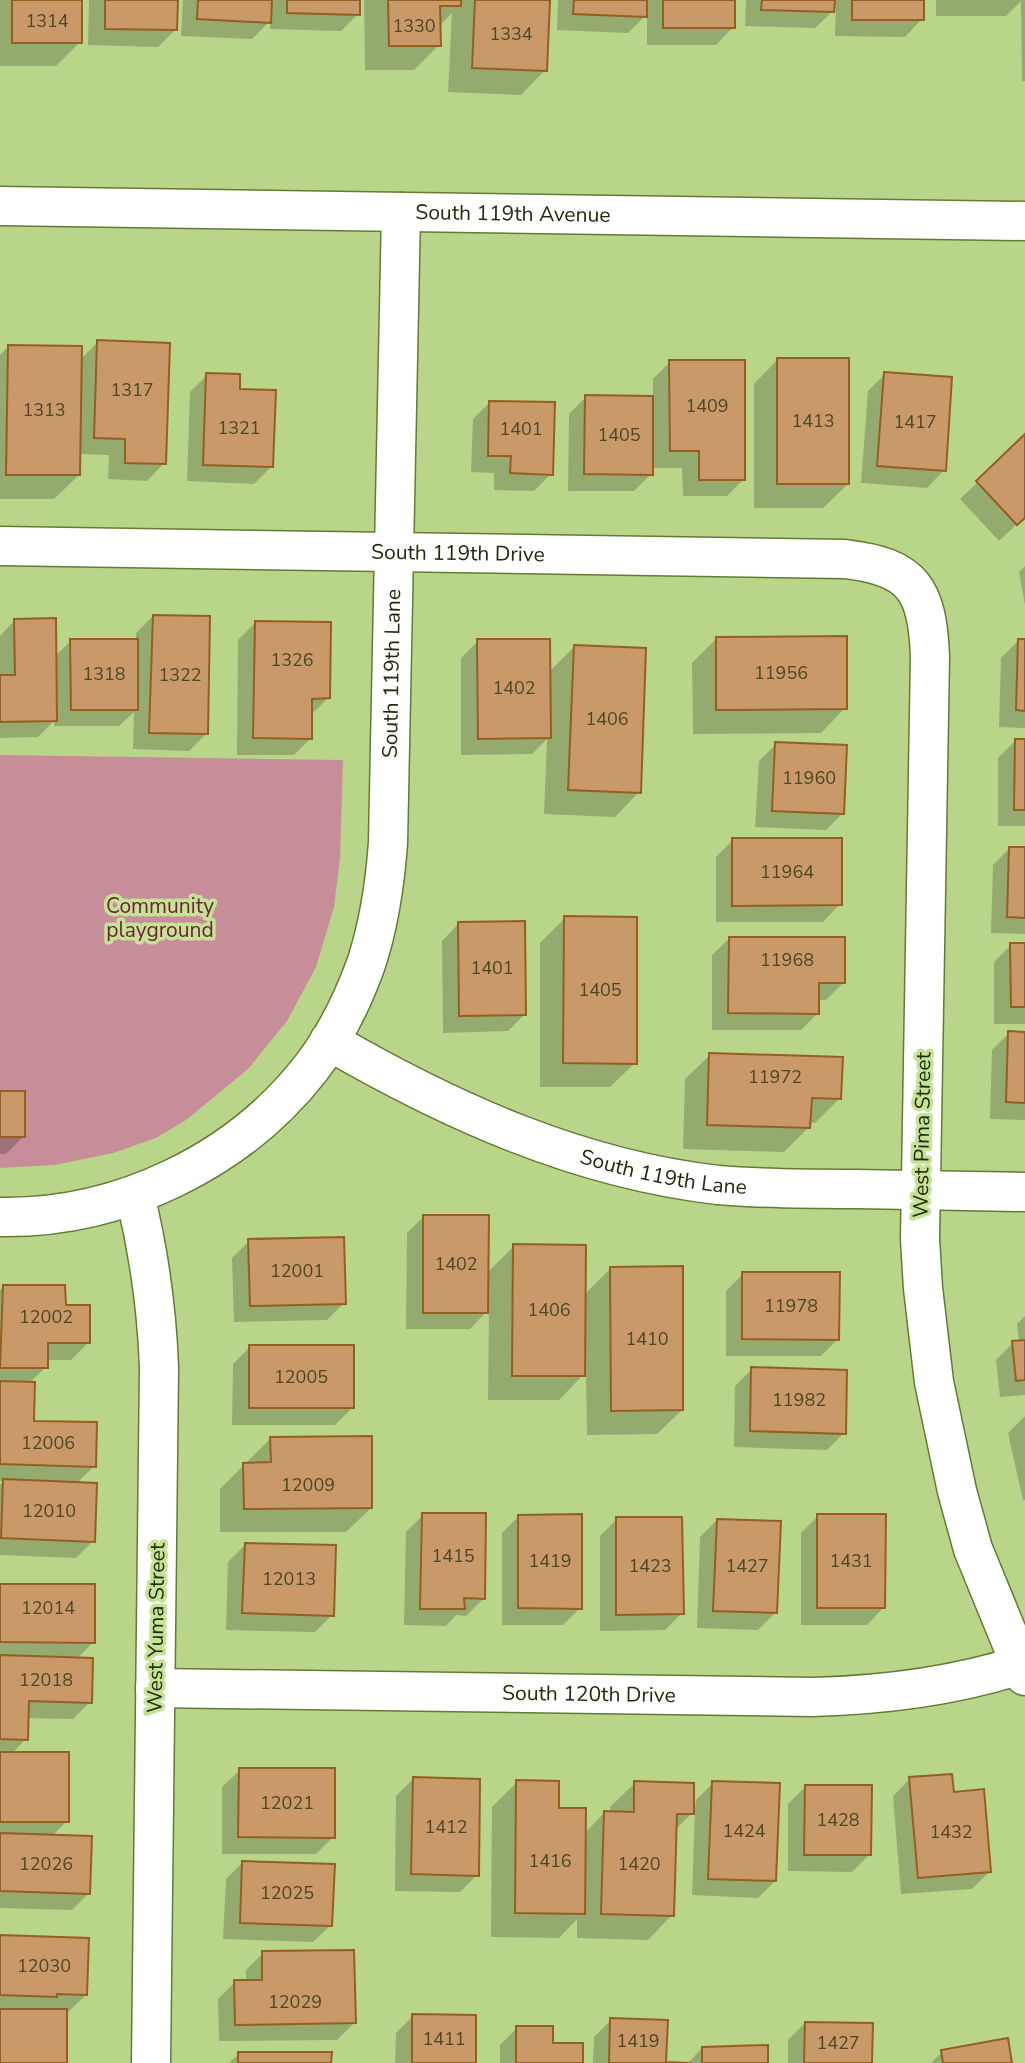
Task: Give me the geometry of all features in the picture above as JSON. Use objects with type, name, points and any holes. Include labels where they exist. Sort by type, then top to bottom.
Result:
[{"type":"street","name":"South 119th Avenue","points":[[0,206],[1025,221]]},
{"type":"street","name":"South 119th Lane","points":[[0,1217],[60,1214],[135,1195],[198,1165],[259,1123],[312,1068],[348,1006],[366,964],[378,923],[388,844],[401,212]]},
{"type":"street","name":"South 119th Drive","points":[[0,546],[845,559],[868,561],[890,569],[911,582]]},
{"type":"street","name":"West Pima Street","points":[[911,582],[924,605],[930,656],[920,1239],[923,1288],[934,1382],[957,1491],[973,1549],[1022,1670]]},
{"type":"street","name":"South 119th Lane","points":[[329,1041],[405,1084],[468,1114],[524,1138],[621,1168],[717,1185],[765,1188],[1025,1192]]},
{"type":"street","name":"West Yuma Street","points":[[135,1195],[153,1285],[159,1368],[151,2063]]},
{"type":"street","name":"South 120th Drive","points":[[155,1688],[813,1697],[855,1696],[944,1686],[1022,1670]]},
{"type":"green space","name":"Community playground","points":[[0,755],[343,760],[340,858],[334,907],[316,967],[287,1021],[248,1069],[186,1120],[156,1138],[113,1153],[55,1165],[0,1168]]},
{"type":"building","points":[[12,0],[82,0],[82,43],[12,43]]},
{"type":"building","points":[[105,0],[178,0],[177,30],[105,29]]},
{"type":"building","points":[[198,0],[272,0],[271,23],[197,19]]},
{"type":"building","points":[[287,0],[360,0],[360,15],[287,13]]},
{"type":"building","points":[[388,0],[461,0],[461,6],[440,6],[441,46],[389,46]]},
{"type":"building","points":[[475,0],[550,0],[547,71],[472,68]]},
{"type":"building","points":[[574,0],[647,0],[647,17],[573,14]]},
{"type":"building","points":[[663,0],[735,0],[735,28],[663,28]]},
{"type":"building","points":[[762,0],[835,0],[834,12],[761,10]]},
{"type":"building","points":[[852,0],[924,0],[924,20],[852,20]]},
{"type":"building","points":[[97,340],[170,343],[166,464],[125,463],[125,439],[94,438]]},
{"type":"building","points":[[8,345],[82,346],[80,475],[6,475]]},
{"type":"building","points":[[777,358],[849,358],[849,484],[777,484]]},
{"type":"building","points":[[669,360],[745,360],[745,480],[699,480],[699,451],[670,451]]},
{"type":"building","points":[[884,372],[952,377],[946,471],[877,466]]},
{"type":"building","points":[[206,373],[240,374],[240,389],[276,390],[273,467],[203,465]]},
{"type":"building","points":[[585,395],[653,396],[653,475],[584,474]]},
{"type":"building","points":[[489,401],[555,402],[553,475],[510,473],[511,456],[488,456]]},
{"type":"building","points":[[1025,434],[1025,518],[1017,525],[976,481]]},
{"type":"building","points":[[153,615],[210,616],[208,734],[149,733]]},
{"type":"building","points":[[56,618],[57,721],[0,722],[0,675],[15,675],[14,619]]},
{"type":"building","points":[[255,621],[331,622],[330,698],[312,699],[312,739],[253,738]]},
{"type":"building","points":[[847,636],[847,709],[716,710],[716,637]]},
{"type":"building","points":[[70,639],[138,639],[138,710],[71,710]]},
{"type":"building","points":[[477,639],[550,639],[551,738],[478,739]]},
{"type":"building","points":[[1018,639],[1025,639],[1025,711],[1016,710]]},
{"type":"building","points":[[574,645],[646,648],[641,793],[568,790]]},
{"type":"building","points":[[1015,739],[1025,739],[1025,810],[1014,810]]},
{"type":"building","points":[[775,742],[847,745],[844,814],[772,811]]},
{"type":"building","points":[[732,838],[842,838],[842,905],[732,906]]},
{"type":"building","points":[[1009,847],[1025,847],[1025,918],[1007,917]]},
{"type":"building","points":[[564,916],[637,917],[637,1064],[563,1063]]},
{"type":"building","points":[[525,921],[526,1015],[459,1016],[458,922]]},
{"type":"building","points":[[729,937],[845,937],[845,983],[819,983],[819,1014],[728,1013]]},
{"type":"building","points":[[1010,943],[1025,943],[1025,1007],[1011,1007]]},
{"type":"building","points":[[1008,1031],[1025,1032],[1025,1103],[1006,1102]]},
{"type":"building","points":[[709,1053],[843,1057],[841,1099],[812,1098],[810,1128],[707,1125]]},
{"type":"building","points":[[0,1091],[25,1091],[25,1137],[0,1137]]},
{"type":"building","points":[[423,1215],[489,1215],[488,1313],[423,1313]]},
{"type":"building","points":[[344,1237],[346,1304],[250,1306],[248,1239]]},
{"type":"building","points":[[513,1244],[586,1245],[585,1376],[512,1376]]},
{"type":"building","points":[[683,1266],[683,1410],[611,1411],[610,1267]]},
{"type":"building","points":[[742,1272],[840,1272],[839,1340],[742,1339]]},
{"type":"building","points":[[3,1285],[65,1285],[66,1305],[90,1305],[90,1343],[48,1343],[48,1368],[0,1368]]},
{"type":"building","points":[[1025,1340],[1025,1380],[1016,1381],[1012,1341]]},
{"type":"building","points":[[249,1345],[354,1345],[354,1408],[249,1408]]},
{"type":"building","points":[[751,1367],[847,1370],[846,1434],[750,1431]]},
{"type":"building","points":[[0,1381],[35,1382],[34,1421],[97,1422],[96,1467],[0,1464]]},
{"type":"building","points":[[372,1436],[372,1508],[244,1509],[243,1463],[271,1462],[270,1437]]},
{"type":"building","points":[[3,1479],[97,1483],[95,1542],[1,1538]]},
{"type":"building","points":[[422,1513],[486,1513],[485,1599],[464,1598],[465,1609],[420,1609]]},
{"type":"building","points":[[582,1514],[582,1609],[518,1608],[518,1515]]},
{"type":"building","points":[[817,1514],[886,1514],[885,1608],[817,1608]]},
{"type":"building","points":[[616,1517],[682,1517],[684,1614],[616,1615]]},
{"type":"building","points":[[717,1519],[781,1521],[777,1613],[713,1611]]},
{"type":"building","points":[[245,1543],[336,1545],[334,1616],[242,1613]]},
{"type":"building","points":[[0,1584],[95,1584],[95,1643],[0,1642]]},
{"type":"building","points":[[0,1655],[93,1658],[92,1703],[29,1701],[28,1740],[0,1739]]},
{"type":"building","points":[[0,1752],[69,1752],[69,1822],[0,1822]]},
{"type":"building","points":[[239,1768],[335,1768],[335,1838],[238,1837]]},
{"type":"building","points":[[952,1774],[954,1792],[984,1789],[991,1872],[918,1878],[909,1777]]},
{"type":"building","points":[[413,1777],[480,1779],[479,1876],[411,1874]]},
{"type":"building","points":[[516,1780],[559,1781],[559,1808],[586,1808],[585,1914],[515,1913]]},
{"type":"building","points":[[634,1781],[694,1783],[694,1814],[677,1814],[674,1916],[601,1914],[604,1811],[634,1812]]},
{"type":"building","points":[[712,1781],[780,1783],[776,1881],[708,1879]]},
{"type":"building","points":[[805,1785],[872,1785],[871,1855],[804,1855]]},
{"type":"building","points":[[0,1833],[92,1836],[90,1894],[0,1891]]},
{"type":"building","points":[[242,1861],[335,1864],[332,1926],[240,1923]]},
{"type":"building","points":[[0,1935],[89,1938],[87,1995],[0,1995]]},
{"type":"building","points":[[354,1950],[356,2023],[235,2025],[234,1980],[262,1980],[262,1951]]},
{"type":"building","points":[[0,2009],[67,2009],[67,2063],[0,2063]]},
{"type":"building","points":[[412,2014],[476,2015],[476,2063],[412,2063]]},
{"type":"building","points":[[610,2018],[668,2020],[666,2062],[691,2063],[609,2063]]},
{"type":"building","points":[[805,2022],[873,2023],[872,2063],[804,2063]]},
{"type":"building","points":[[516,2026],[553,2026],[553,2043],[583,2043],[583,2063],[516,2063]]},
{"type":"building","points":[[1008,2038],[1012,2063],[943,2063],[941,2050]]},
{"type":"building","points":[[768,2045],[768,2063],[702,2063],[702,2047]]},
{"type":"building","points":[[238,2052],[332,2052],[331,2063],[238,2063]]}]
